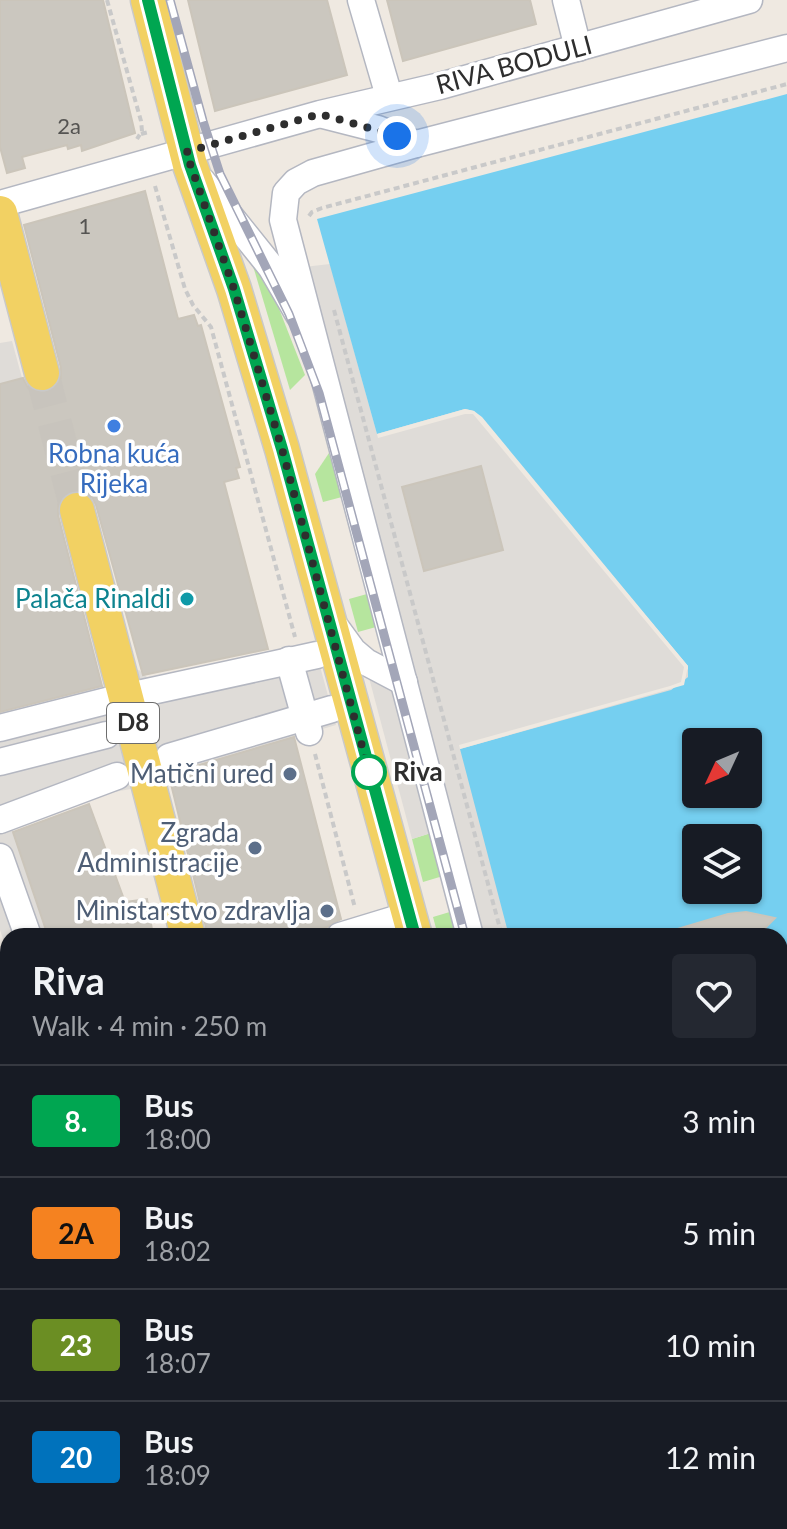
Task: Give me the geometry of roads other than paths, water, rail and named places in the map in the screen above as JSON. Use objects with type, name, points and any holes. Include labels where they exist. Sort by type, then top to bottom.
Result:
[{"type":"main road","points":[[148,0],[188,159],[234,289],[333,622],[412,925]]},
{"type":"main road","points":[[0,213],[42,373]]},
{"type":"main road","name":"D8","points":[[77,510],[186,928]]},
{"type":"street","points":[[361,0],[389,96]]},
{"type":"street","points":[[566,0],[578,48]]},
{"type":"street","name":"RIVA BODULI","points":[[0,204],[188,159],[320,114],[440,86],[737,1]]},
{"type":"street","points":[[468,928],[283,220],[286,193],[296,182],[313,173],[787,48]]},
{"type":"street","points":[[320,114],[378,129],[416,144]]},
{"type":"street","points":[[188,159],[271,267],[318,354]]},
{"type":"street","points":[[333,622],[353,651],[366,662],[401,670]]},
{"type":"street","points":[[0,728],[114,697],[301,656],[307,724]]},
{"type":"street","points":[[114,697],[106,735],[130,781]]},
{"type":"street","points":[[0,820],[130,781],[169,757],[307,724],[332,709]]},
{"type":"street","points":[[0,762],[106,735]]},
{"type":"street","points":[[0,857],[25,928]]},
{"type":"street","points":[[349,928],[412,925]]},
{"type":"water","points":[[787,94],[787,928],[507,928],[460,749],[671,690],[688,677],[688,666],[474,411],[465,409],[377,434],[317,219]]},
{"type":"tunnel","points":[[42,373],[77,510]]},
{"type":"railway","points":[[170,0],[220,174],[289,314],[319,393],[463,928]]},
{"type":"place","name":"Robna kuća Rijeka","points":[[114,426]]},
{"type":"place","name":"Palača Rinaldi","points":[[187,599]]},
{"type":"place","name":"Riva","points":[[369,772]]},
{"type":"place","name":"Matični ured","points":[[290,774]]},
{"type":"place","name":"Zgrada Administracije","points":[[255,848]]},
{"type":"place","name":"Ministarstvo zdravlja","points":[[327,911]]}]
